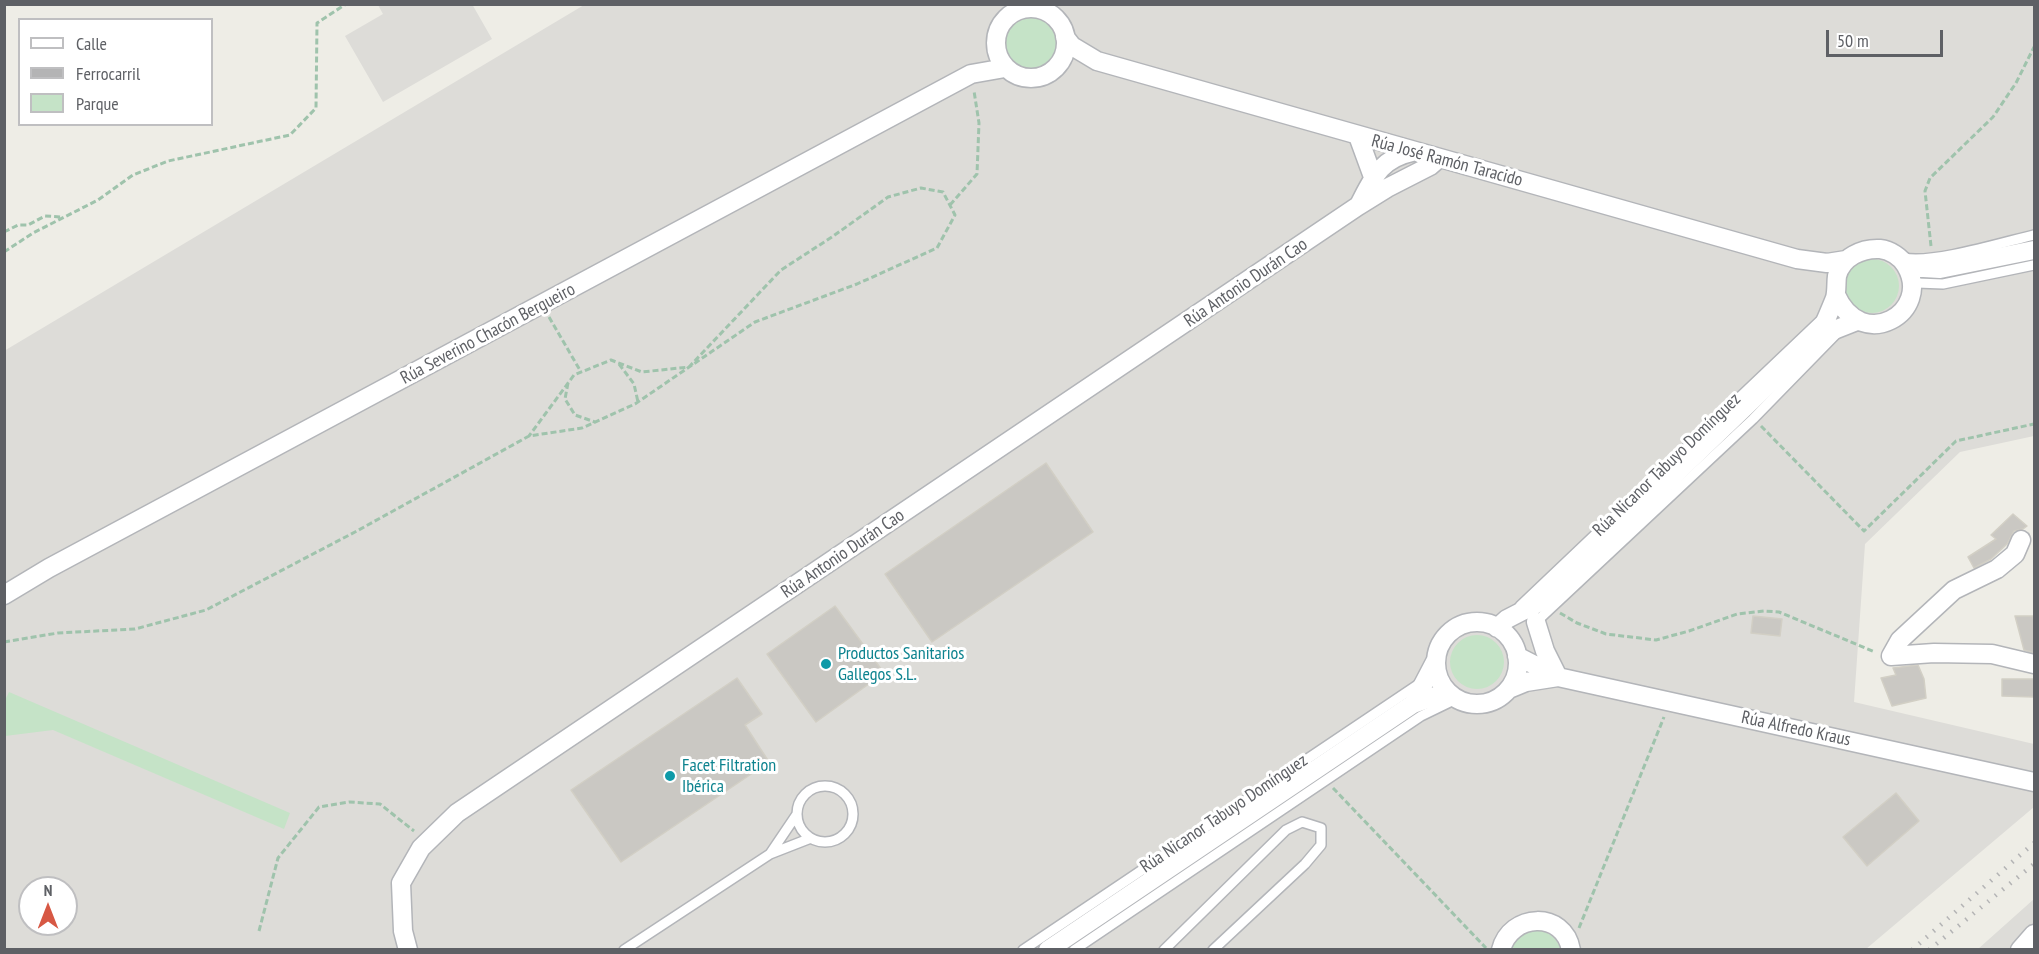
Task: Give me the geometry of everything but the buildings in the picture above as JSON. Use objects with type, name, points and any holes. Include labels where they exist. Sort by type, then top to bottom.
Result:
[{"type":"street","points":[[1030,6],[1051,10],[1065,37],[1066,47],[1057,66],[1038,77],[1026,78],[1005,68],[995,44],[1001,23],[1008,15],[1030,6]]},
{"type":"street","name":"Rúa José Ramón Taracido","points":[[1065,37],[1072,46],[1097,61],[1412,152],[1797,259],[1827,263],[1846,260]]},
{"type":"street","name":"Rúa Severino Chacón Bergueiro","points":[[971,74],[995,44]]},
{"type":"street","name":"Rúa José Ramón Taracido","points":[[1057,66],[1097,61]]},
{"type":"street","name":"Rúa Severino Chacón Bergueiro","points":[[4,595],[49,568],[971,74],[1005,68]]},
{"type":"street","points":[[1358,136],[1380,182]]},
{"type":"street","name":"Rúa Antonio Durán Cao","points":[[408,950],[403,931],[401,883],[421,848],[457,813],[1358,206],[1380,182],[1399,173],[1412,152]]},
{"type":"street","name":"Rúa Antonio Durán Cao","points":[[1380,182],[1430,166],[1438,159]]},
{"type":"street","points":[[1914,285],[1901,261],[1884,250],[1871,249],[1856,253],[1846,260],[1838,272],[1836,290],[1851,323],[1880,324],[1893,319],[1908,304],[1914,285],[1936,263]]},
{"type":"street","points":[[1901,261],[1936,263],[2034,250]]},
{"type":"street","name":"Rúa José Ramón Taracido","points":[[1797,259],[1836,290]]},
{"type":"street","name":"Rúa Nicanor Tabuyo Domínguez","points":[[1819,336],[1836,290]]},
{"type":"street","name":"Rúa Nicanor Tabuyo Domínguez","points":[[1515,650],[1548,604],[1819,336],[1851,323]]},
{"type":"street","points":[[1891,656],[1900,640],[1954,590],[1997,569],[2015,554],[2021,540]]},
{"type":"street","name":"Rúa Nicanor Tabuyo Domínguez","points":[[1502,623],[1548,604]]},
{"type":"street","points":[[1474,622],[1502,623],[1515,650],[1518,667],[1515,679],[1501,697],[1490,702],[1467,703],[1452,695],[1440,682],[1436,671],[1438,648],[1444,638],[1453,630],[1474,622]]},
{"type":"street","points":[[1536,622],[1545,651],[1558,677]]},
{"type":"street","name":"Rúa Alfredo Kraus","points":[[1515,650],[1558,677],[2034,782]]},
{"type":"street","points":[[1891,656],[1934,653],[1992,654],[2034,664]]},
{"type":"street","name":"Rúa Nicanor Tabuyo Domínguez","points":[[1413,704],[1436,660]]},
{"type":"street","name":"Rúa Alfredo Kraus","points":[[1509,689],[1526,682],[1558,677]]},
{"type":"street","name":"Rúa Nicanor Tabuyo Domínguez","points":[[1048,950],[1413,704],[1452,695]]},
{"type":"street","points":[[1501,950],[1508,933],[1518,925],[1537,920],[1559,928],[1567,938],[1571,950]]},
{"type":"street","points":[[2020,950],[2034,934]]},
{"type":"lane","points":[[1936,263],[2034,235]]},
{"type":"lane","points":[[1914,285],[1943,284],[2034,265]]},
{"type":"lane","name":"Rúa Nicanor Tabuyo Domínguez","points":[[1502,623],[1829,312]]},
{"type":"lane","name":"Rúa Nicanor Tabuyo Domínguez","points":[[1548,604],[1753,419],[1851,323]]},
{"type":"lane","name":"Rúa Nicanor Tabuyo Domínguez","points":[[1023,950],[1426,679]]},
{"type":"lane","name":"Rúa Nicanor Tabuyo Domínguez","points":[[1074,950],[1088,946],[1452,695]]},
{"type":"lane","points":[[770,854],[797,814],[802,797],[818,787],[834,788],[842,792],[850,802],[853,815],[849,827],[842,835],[834,840],[825,841],[811,838],[799,826],[797,814]]},
{"type":"lane","points":[[1164,950],[1286,830],[1302,822],[1321,828],[1321,845],[1305,864],[1213,950]]},
{"type":"lane","points":[[624,950],[770,854],[811,838]]},
{"type":"path","points":[[4,252],[33,233],[98,200],[133,175],[168,161],[290,135],[316,108],[317,23],[346,4]]},
{"type":"path","points":[[1936,263],[1925,191],[1930,178],[1994,117],[2016,83],[2034,47]]},
{"type":"path","points":[[950,205],[977,174],[979,123],[971,74]]},
{"type":"path","points":[[4,642],[58,633],[135,629],[206,610],[355,532],[529,436],[582,428],[638,402],[755,322],[857,284],[937,248],[955,216],[943,192],[921,188],[888,197],[781,270],[689,367],[642,372],[611,360],[574,375],[529,436]]},
{"type":"path","points":[[4,232],[18,225],[28,225],[45,216],[64,217]]},
{"type":"path","points":[[543,305],[581,372]]},
{"type":"path","points":[[618,363],[634,384],[638,402]]},
{"type":"path","points":[[569,381],[565,399],[575,415],[595,422]]},
{"type":"path","points":[[1753,419],[1864,531],[1956,441],[2034,424]]},
{"type":"path","points":[[1548,604],[1577,623],[1606,634],[1656,640],[1737,614],[1779,612],[1849,642],[1891,656]]},
{"type":"path","points":[[1571,950],[1671,701]]},
{"type":"path","points":[[1326,780],[1488,950]]},
{"type":"path","points":[[260,931],[278,858],[319,807],[350,802],[380,804],[428,842]]},
{"type":"shaded area","points":[[472,4],[492,39],[383,102],[345,36],[383,14],[378,5]]},
{"type":"shaded area","points":[[584,5],[2034,5],[2034,436],[1960,452],[1865,544],[1854,702],[2034,744],[2034,807],[1866,949],[5,949],[4,351]]},
{"type":"shaded area","points":[[2034,899],[2034,949],[1978,949]]},
{"type":"green space","points":[[1031,17],[1041,19],[1050,25],[1056,34],[1058,44],[1056,54],[1050,63],[1041,69],[1031,71],[1021,69],[1012,63],[1006,54],[1004,44],[1006,34],[1012,25],[1021,19]]},
{"type":"green space","points":[[1872,259],[1882,261],[1891,267],[1897,276],[1899,286],[1897,296],[1891,305],[1882,311],[1872,313],[1862,311],[1853,305],[1847,296],[1845,286],[1847,276],[1853,267],[1862,261]]},
{"type":"green space","points":[[1477,635],[1487,637],[1496,643],[1502,652],[1504,662],[1502,672],[1496,681],[1487,687],[1477,689],[1467,687],[1458,681],[1452,672],[1450,662],[1452,652],[1458,643],[1467,637]]},
{"type":"green space","points":[[9,692],[290,813],[284,829],[53,730],[5,736],[5,700]]},
{"type":"green space","points":[[1530,930],[1549,934],[1556,940],[1561,950],[1510,950],[1518,938]]},
{"type":"railway","points":[[1912,950],[2034,843]]},
{"type":"railway","points":[[1929,950],[2034,864]]},
{"type":"place","name":"Productos Sanitarios Gallegos S.L.","points":[[826,664]]},
{"type":"place","name":"Facet Filtration Ibérica","points":[[670,776]]}]
